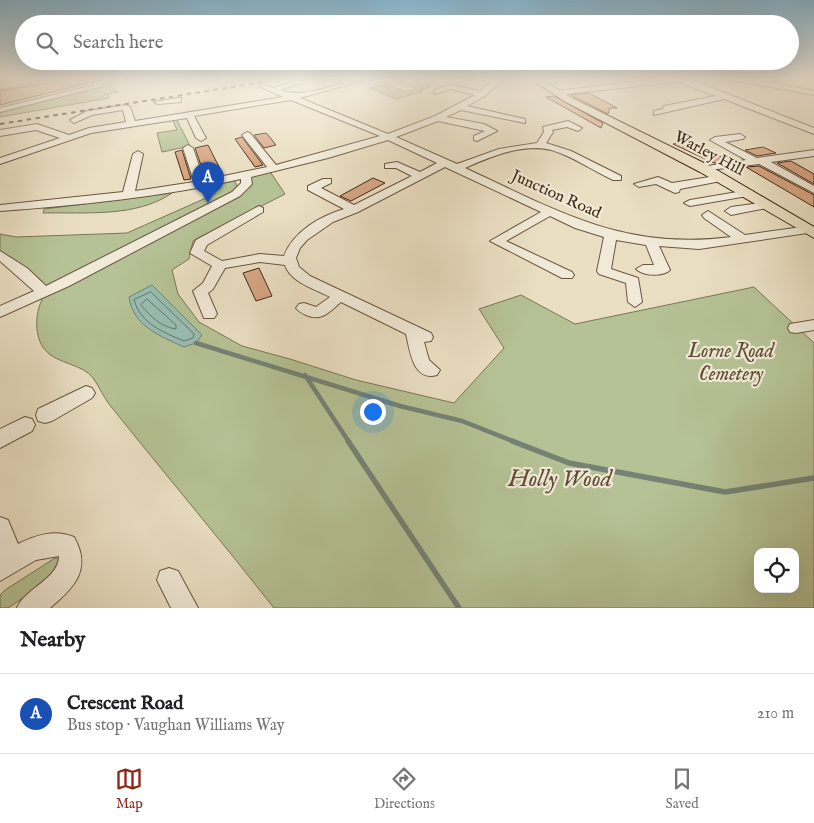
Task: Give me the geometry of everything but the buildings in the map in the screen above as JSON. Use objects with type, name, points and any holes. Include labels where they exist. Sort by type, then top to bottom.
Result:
[{"type":"main road","name":"Warley Hill","points":[[582,106],[706,169],[812,232]]},
{"type":"street","points":[[176,106],[178,116]]},
{"type":"street","points":[[0,161],[89,131],[238,106]]},
{"type":"street","name":"Junction Road","points":[[312,106],[389,137],[579,225],[611,235],[651,242],[699,245],[812,232]]},
{"type":"street","points":[[657,113],[668,110],[667,108],[672,106]]},
{"type":"street","points":[[749,106],[814,131]]},
{"type":"street","points":[[74,120],[90,113],[126,107],[132,123]]},
{"type":"street","points":[[0,208],[128,195],[200,184],[274,169],[389,137],[460,107],[522,121]]},
{"type":"street","points":[[190,114],[200,136],[210,133]]},
{"type":"street","points":[[440,117],[498,125]]},
{"type":"street","points":[[440,117],[481,126],[493,131],[477,138]]},
{"type":"street","points":[[792,123],[814,118]]},
{"type":"street","points":[[540,145],[549,132],[549,126],[570,124],[578,128]]},
{"type":"street","points":[[0,133],[37,127],[69,138]]},
{"type":"street","points":[[247,135],[274,169]]},
{"type":"street","points":[[740,137],[715,140],[814,190]]},
{"type":"street","points":[[458,168],[492,154],[540,145],[559,150],[617,178]]},
{"type":"street","points":[[188,148],[200,184]]},
{"type":"street","points":[[706,169],[814,153]]},
{"type":"street","points":[[128,195],[138,154]]},
{"type":"street","points":[[432,370],[421,363],[419,334],[295,274],[288,261],[289,253],[296,241],[332,219],[354,210],[444,163]]},
{"type":"street","points":[[390,166],[397,166],[419,175]]},
{"type":"street","points":[[0,312],[64,283],[236,194],[247,184],[244,175]]},
{"type":"street","points":[[639,184],[658,180],[672,189],[722,178]]},
{"type":"street","points":[[327,182],[312,188],[354,210]]},
{"type":"street","points":[[690,203],[748,193]]},
{"type":"street","points":[[731,211],[768,205]]},
{"type":"street","points":[[259,210],[201,243],[197,253],[220,265],[260,258],[288,261]]},
{"type":"street","points":[[549,212],[496,241],[567,274]]},
{"type":"street","points":[[708,216],[744,240]]},
{"type":"street","points":[[611,235],[604,271],[633,281],[635,302]]},
{"type":"street","points":[[643,268],[663,270],[651,242]]},
{"type":"street","points":[[2,260],[22,271],[44,291]]},
{"type":"street","points":[[209,314],[200,291],[211,282],[220,265]]},
{"type":"street","points":[[304,308],[317,314],[340,296]]},
{"type":"street","points":[[796,328],[814,325]]},
{"type":"street","points":[[45,415],[86,393]]},
{"type":"street","points":[[0,439],[25,425]]},
{"type":"street","points":[[0,528],[6,564],[37,547],[53,543],[66,545],[71,552],[72,566],[58,584],[30,608]]},
{"type":"street","points":[[169,580],[185,608]]},
{"type":"green space","points":[[22,106],[61,106],[0,117],[0,112]]},
{"type":"green space","points":[[176,118],[190,146],[162,152],[157,133],[177,130],[172,119]]},
{"type":"green space","name":"Holly Wood","points":[[269,170],[285,194],[193,241],[189,259],[172,270],[178,294],[199,322],[242,346],[356,380],[454,403],[504,348],[479,309],[521,295],[575,324],[754,287],[814,343],[814,608],[274,608],[109,404],[89,373],[50,355],[41,345],[37,332],[37,318],[42,300],[36,295],[43,291],[0,260],[0,234],[16,237],[127,233],[215,194],[215,181],[233,177],[239,191],[245,175]]},
{"type":"green space","points":[[172,193],[142,207],[126,210],[92,213],[43,213],[44,209]]},
{"type":"green space","points":[[55,558],[60,559],[56,576],[8,608],[0,608],[0,595],[5,590]]},
{"type":"water","points":[[152,285],[202,335],[196,343],[184,347],[175,343],[149,329],[136,316],[129,297]]},
{"type":"waterway","points":[[196,343],[306,377]]},
{"type":"waterway","points":[[306,377],[400,406],[462,421],[515,442]]},
{"type":"waterway","points":[[306,377],[349,442]]},
{"type":"waterway","points":[[348,441],[459,608]]},
{"type":"waterway","points":[[512,441],[569,463],[725,492],[814,478]]},
{"type":"railway","points":[[0,124],[111,106]]},
{"type":"place","name":"Crescent Road","points":[[208,203]]},
{"type":"park label","name":"Lorne Road Cemetery","points":[[731,362]]}]
